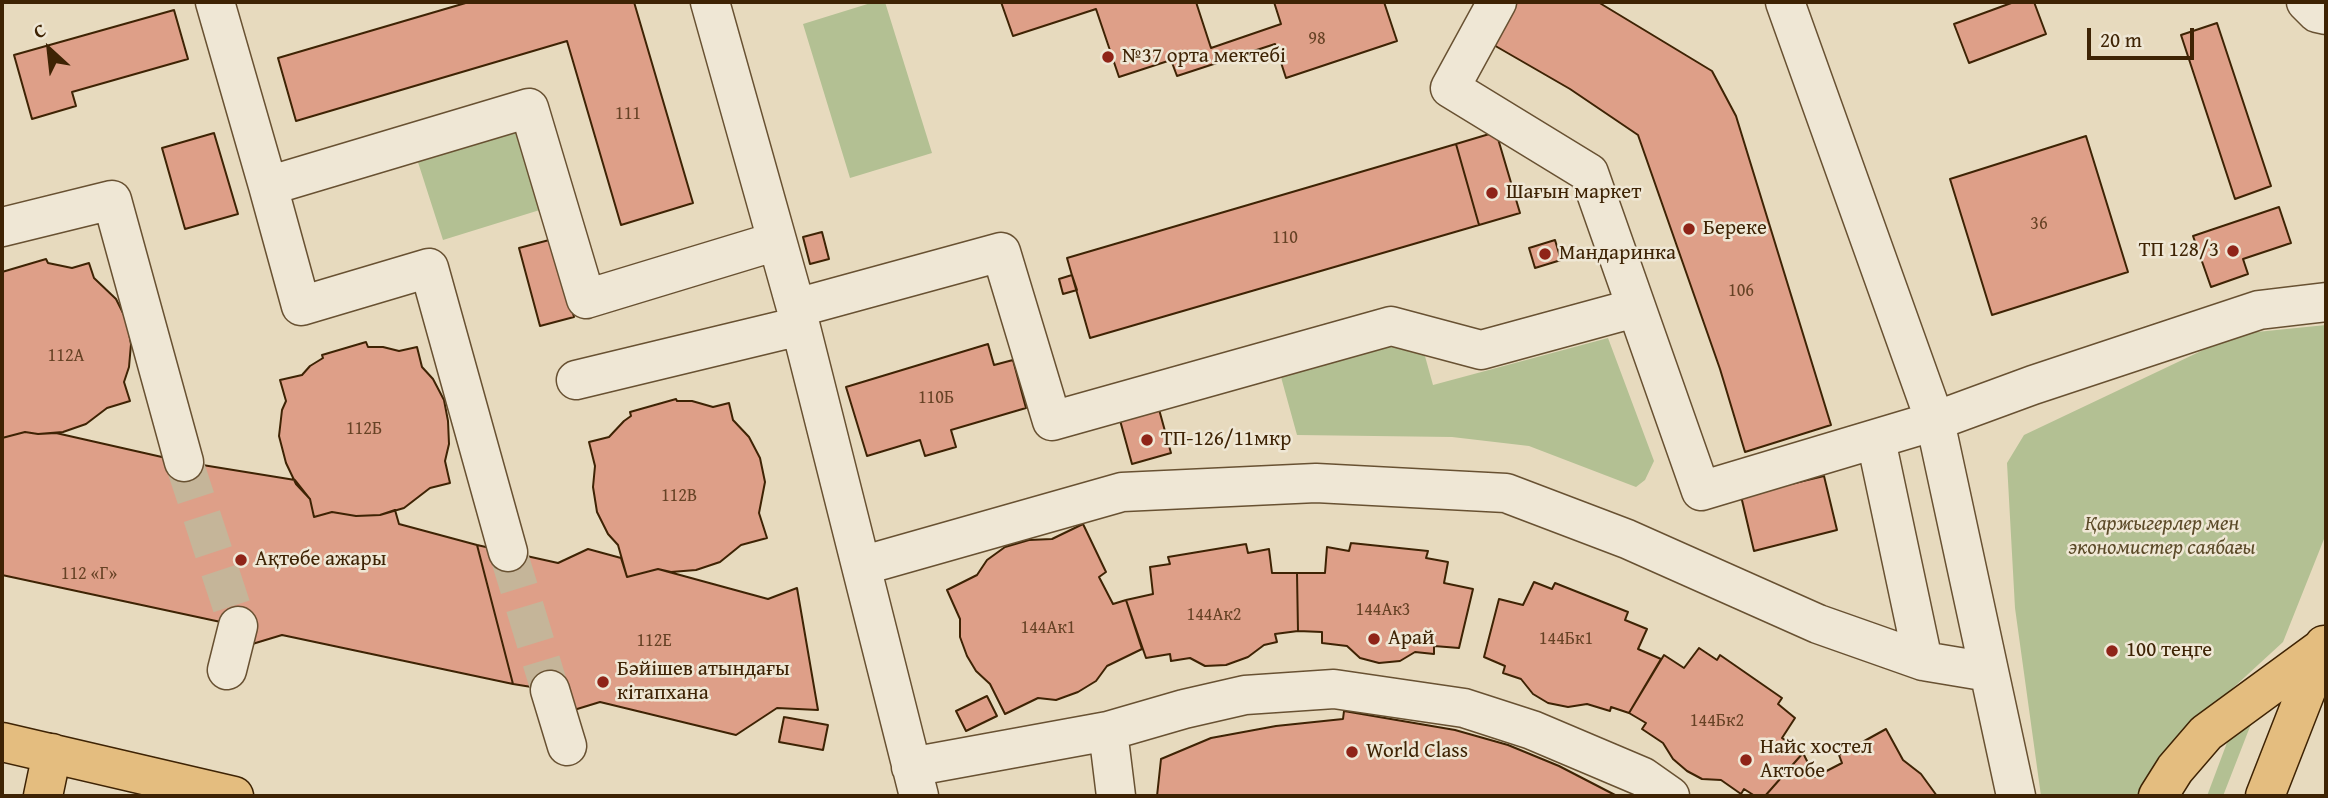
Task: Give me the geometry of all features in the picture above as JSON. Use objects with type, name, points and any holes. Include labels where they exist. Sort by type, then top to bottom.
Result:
[{"type":"main road","points":[[2158,796],[2175,769],[2206,733],[2324,644]]},
{"type":"main road","points":[[2265,796],[2324,644]]},
{"type":"main road","points":[[2,741],[234,796]]},
{"type":"main road","points":[[43,796],[52,754]]},
{"type":"street","points":[[215,2],[301,306],[429,268],[508,552]]},
{"type":"street","points":[[710,2],[798,317],[915,782],[1245,695],[1334,690],[1464,708],[1532,730],[1643,777],[1670,796]]},
{"type":"street","points":[[1497,2],[1450,88],[1588,173],[1701,491],[1935,422],[2034,385],[2259,310],[2326,302]]},
{"type":"street","points":[[1785,2],[1935,422],[2016,796]]},
{"type":"street","points":[[2306,2],[2317,13],[2326,15]]},
{"type":"street","points":[[268,186],[529,108],[586,299],[777,241]]},
{"type":"street","points":[[2,227],[112,200],[184,463]]},
{"type":"street","points":[[576,380],[798,317],[1001,252],[1052,421],[1391,326],[1481,350],[1635,308]]},
{"type":"street","points":[[1875,440],[1923,661]]},
{"type":"street","points":[[861,566],[1122,492],[1316,483],[1506,493],[1627,539],[1818,624],[1923,661],[1989,672]]},
{"type":"street","points":[[227,670],[238,626]]},
{"type":"street","points":[[550,690],[567,746]]},
{"type":"street","points":[[1108,731],[1116,796]]},
{"type":"green space","points":[[874,2],[885,2],[932,153],[850,178],[803,24]]},
{"type":"green space","points":[[517,125],[543,209],[443,240],[416,156]]},
{"type":"green space","name":"Қаржыгерлер мен экономистер саябағы","points":[[2326,325],[2326,534],[2283,642],[2172,744],[2143,796],[2041,796],[2015,608],[2007,463],[2024,435],[2237,334]]},
{"type":"green space","points":[[1608,338],[1654,461],[1645,480],[1636,487],[1529,446],[1452,437],[1297,435],[1281,377],[1398,342],[1423,349],[1433,385]]},
{"type":"green space","points":[[2260,701],[2223,796],[2207,796],[2231,732]]},
{"type":"building","points":[[469,2],[634,2],[693,203],[621,225],[567,41],[296,121],[278,58]]},
{"type":"building","points":[[1001,2],[1196,2],[1211,48],[1281,24],[1274,2],[1384,2],[1397,41],[1286,78],[1275,44],[1177,76],[1171,60],[1119,77],[1096,9],[1013,36]]},
{"type":"building","points":[[1517,2],[1598,2],[1712,71],[1736,116],[1831,425],[1745,452],[1720,369],[1638,135],[1570,89],[1492,44]]},
{"type":"building","points":[[2014,2],[2034,2],[2046,34],[1969,63],[1954,24]]},
{"type":"building","points":[[174,10],[188,59],[72,92],[76,106],[32,119],[14,55]]},
{"type":"building","points":[[2217,23],[2271,186],[2235,199],[2181,35]]},
{"type":"building","name":"Шағын маркет","points":[[1496,132],[1520,213],[1479,225],[1456,144]]},
{"type":"building","points":[[214,133],[238,214],[185,229],[162,148]]},
{"type":"building","points":[[2086,136],[2128,272],[1992,315],[1950,179]]},
{"type":"building","points":[[1456,144],[1479,225],[1090,338],[1067,258]]},
{"type":"building","name":"ТП 128/3","points":[[2279,207],[2291,243],[2243,259],[2248,274],[2211,287],[2193,236]]},
{"type":"building","points":[[822,232],[829,259],[810,264],[803,237]]},
{"type":"building","points":[[553,239],[574,317],[540,326],[519,248]]},
{"type":"building","name":"Мандаринка","points":[[1555,240],[1561,260],[1535,268],[1529,248]]},
{"type":"building","points":[[46,259],[48,263],[72,268],[89,263],[94,278],[116,299],[127,321],[131,344],[129,367],[124,382],[130,401],[107,408],[86,424],[63,432],[25,432],[2,438],[2,272]]},
{"type":"building","points":[[1072,275],[1077,290],[1063,294],[1059,279]]},
{"type":"building","points":[[366,342],[368,347],[399,351],[417,347],[422,367],[433,379],[444,400],[449,444],[445,461],[450,483],[430,488],[404,508],[380,515],[356,516],[332,512],[314,517],[310,499],[296,484],[286,463],[279,436],[282,410],[286,401],[280,380],[302,375],[323,358],[322,355]]},
{"type":"building","points":[[988,344],[994,365],[1013,360],[1026,408],[951,430],[956,447],[925,456],[920,440],[867,456],[846,387]]},
{"type":"building","points":[[676,399],[713,407],[729,403],[733,420],[749,437],[760,458],[765,482],[759,513],[767,538],[741,545],[720,562],[696,570],[671,572],[658,569],[627,577],[618,545],[608,534],[597,512],[593,487],[595,466],[589,442],[609,437],[631,416],[630,412]]},
{"type":"building","name":"ТП-126/11мкр","points":[[1157,402],[1171,453],[1132,464],[1118,413]]},
{"type":"building","name":"Ақтөбе ажары","points":[[25,432],[56,433],[184,462],[295,480],[310,499],[314,517],[332,512],[356,516],[380,515],[395,510],[399,524],[477,545],[513,684],[282,635],[249,645],[244,627],[2,575],[2,438]]},
{"type":"building","points":[[1824,476],[1837,530],[1754,551],[1741,496]]},
{"type":"building","points":[[1083,524],[1106,572],[1099,577],[1113,604],[1126,600],[1142,649],[1107,666],[1096,681],[1078,692],[1056,700],[1038,698],[1005,714],[990,684],[976,671],[967,656],[960,637],[960,619],[947,590],[977,575],[987,560],[1005,547],[1029,540],[1052,539]]},
{"type":"building","points":[[1351,543],[1428,551],[1426,558],[1448,562],[1444,583],[1473,589],[1459,648],[1434,646],[1434,654],[1415,652],[1400,661],[1379,663],[1360,658],[1347,646],[1322,643],[1322,632],[1298,631],[1297,573],[1325,573],[1327,547],[1349,551]]},
{"type":"building","points":[[1246,544],[1248,553],[1269,549],[1272,573],[1297,573],[1298,631],[1275,634],[1277,642],[1264,645],[1248,657],[1226,665],[1205,666],[1190,658],[1171,661],[1170,654],[1146,658],[1126,600],[1153,594],[1150,567],[1170,564],[1168,557]]},
{"type":"building","points":[[477,545],[558,563],[588,549],[621,558],[627,577],[658,569],[768,599],[797,588],[818,710],[777,708],[736,735],[600,702],[564,713],[550,690],[513,684]]},
{"type":"building","points":[[1534,582],[1552,589],[1555,583],[1628,612],[1625,620],[1647,629],[1638,649],[1661,659],[1629,713],[1587,704],[1568,707],[1548,703],[1533,694],[1521,679],[1503,673],[1505,666],[1484,657],[1499,599],[1523,605]]},
{"type":"building","points":[[1699,648],[1717,660],[1720,655],[1782,698],[1778,704],[1795,718],[1782,738],[1803,753],[1765,796],[1755,796],[1744,789],[1741,794],[1721,780],[1702,779],[1687,771],[1673,759],[1663,743],[1642,729],[1646,723],[1629,713],[1664,655],[1684,668]]},
{"type":"building","points":[[987,696],[997,716],[966,731],[956,711]]},
{"type":"building","name":"World Class","points":[[1344,711],[1455,730],[1508,745],[1559,766],[1617,796],[1157,796],[1161,759],[1211,738],[1276,726],[1343,719]]},
{"type":"building","points":[[784,717],[828,725],[823,750],[779,742]]},
{"type":"building","points":[[1886,729],[1903,760],[1921,774],[1937,796],[1765,796],[1803,753],[1815,777],[1842,763],[1839,755]]},
{"type":"tunnel","points":[[184,462],[238,626]]},
{"type":"tunnel","points":[[508,552],[550,690]]},
{"type":"place","name":"№37 орта мектебі","points":[[1108,57]]},
{"type":"place","name":"Шағын маркет","points":[[1492,193]]},
{"type":"place","name":"Береке","points":[[1689,229]]},
{"type":"place","name":"ТП 128/3","points":[[2233,251]]},
{"type":"place","name":"Мандаринка","points":[[1545,254]]},
{"type":"place","name":"ТП-126/11мкр","points":[[1147,440]]},
{"type":"place","name":"Ақтөбе ажары","points":[[241,560]]},
{"type":"place","name":"Арай","points":[[1374,639]]},
{"type":"place","name":"100 теңге","points":[[2112,651]]},
{"type":"place","name":"Бәйішев атындағы кітапхана","points":[[603,682]]},
{"type":"place","name":"World Class","points":[[1352,752]]},
{"type":"place","name":"Найс хостел Актобе","points":[[1746,760]]}]
